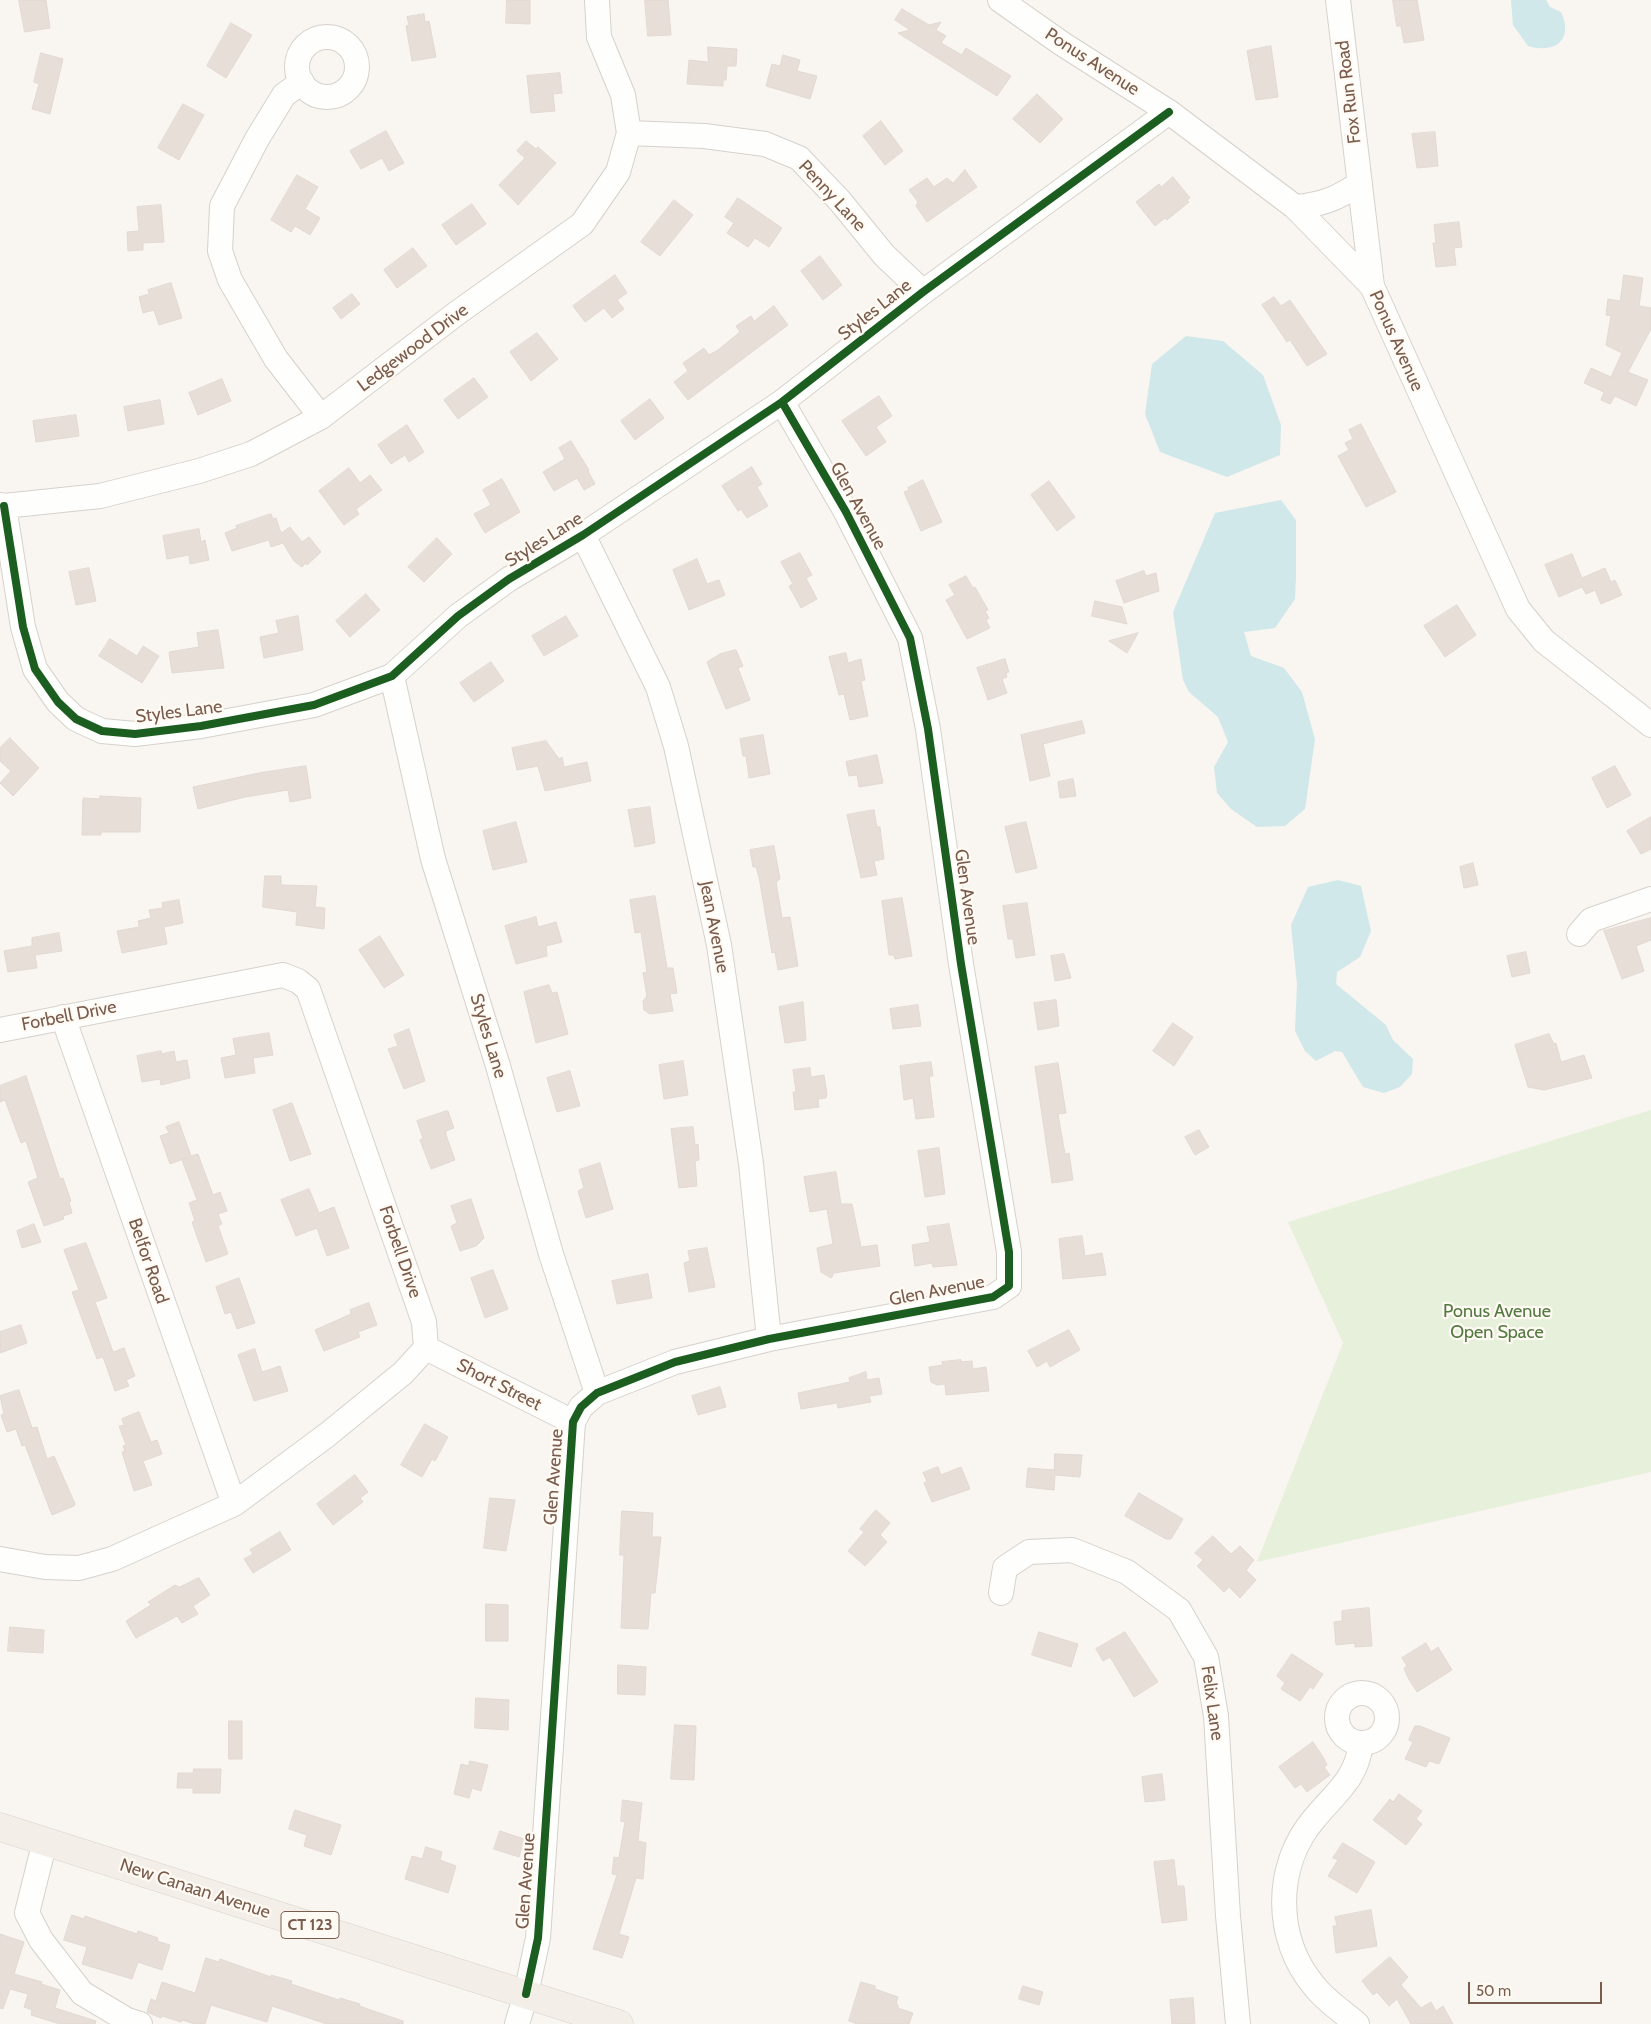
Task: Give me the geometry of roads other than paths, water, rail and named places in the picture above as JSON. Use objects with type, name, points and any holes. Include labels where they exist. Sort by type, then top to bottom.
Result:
[{"type":"main road","name":"New Canaan Avenue","points":[[0,1826],[619,2024]]},
{"type":"street","name":"Ledgewood Drive","points":[[2,505],[100,496],[200,471],[251,454],[321,417],[457,313],[582,224],[618,172],[629,133],[624,95],[599,37],[597,0]]},
{"type":"street","name":"Ponus Avenue","points":[[1000,0],[1061,43],[1170,112],[1296,208],[1372,286],[1434,428],[1518,609],[1544,641],[1651,725]]},
{"type":"street","name":"Fox Run Road","points":[[1338,0],[1372,286]]},
{"type":"street","points":[[302,82],[284,95],[257,139],[222,206],[220,251],[230,280],[276,359],[321,417]]},
{"type":"street","name":"Styles Lane","points":[[2,505],[23,627],[35,669],[58,702],[76,719],[102,730],[135,734],[201,726],[314,705],[392,676],[458,616],[510,579],[583,535],[782,402],[923,292],[1170,112]]},
{"type":"street","name":"Penny Lane","points":[[629,133],[704,136],[765,144],[800,158],[840,201],[884,255],[923,292]]},
{"type":"street","points":[[1296,208],[1317,206],[1340,197],[1360,183]]},
{"type":"street","name":"Glen Avenue","points":[[517,2024],[526,1994],[538,1938],[572,1422],[581,1407],[597,1393],[675,1362],[769,1339],[993,1297],[1010,1286],[1009,1252],[961,964],[928,728],[910,638],[850,520],[782,402]]},
{"type":"street","name":"Jean Avenue","points":[[583,535],[658,687],[676,746],[719,945],[751,1164],[769,1339]]},
{"type":"street","name":"Styles Lane","points":[[392,676],[433,859],[498,1066],[551,1254],[597,1393]]},
{"type":"street","points":[[1579,934],[1591,920],[1651,899]]},
{"type":"street","name":"Forbell Drive","points":[[0,1030],[282,974],[298,981],[308,989],[424,1322],[426,1348]]},
{"type":"street","name":"Belfor Road","points":[[63,1018],[234,1504]]},
{"type":"street","points":[[0,1559],[45,1567],[79,1568],[112,1559],[234,1504],[327,1435],[403,1372],[426,1348]]},
{"type":"street","name":"Short Street","points":[[426,1348],[572,1422]]},
{"type":"street","name":"Felix Lane","points":[[1002,1593],[1005,1568],[1029,1552],[1072,1550],[1127,1572],[1179,1610],[1206,1657],[1217,1725],[1228,1916],[1238,2024]]},
{"type":"street","points":[[1358,2024],[1315,1988],[1302,1969],[1293,1952],[1288,1934],[1284,1893],[1287,1870],[1294,1850],[1312,1820],[1350,1778],[1359,1762],[1362,1744]]},
{"type":"street","points":[[45,1841],[27,1914],[42,1940],[82,1993],[127,2020],[140,2024]]},
{"type":"water","points":[[1511,0],[1546,0],[1550,7],[1561,12],[1565,30],[1560,42],[1546,48],[1528,46],[1513,25]]},
{"type":"water","points":[[1186,336],[1223,341],[1263,375],[1281,425],[1280,455],[1227,477],[1160,452],[1145,414],[1152,364]]},
{"type":"water","points":[[1281,500],[1296,520],[1295,599],[1275,628],[1244,632],[1251,656],[1284,668],[1302,692],[1315,739],[1305,809],[1285,826],[1257,827],[1231,809],[1217,793],[1214,767],[1228,742],[1218,717],[1189,692],[1183,680],[1173,612],[1215,513]]},
{"type":"water","points":[[1338,880],[1361,886],[1371,931],[1360,957],[1337,972],[1336,984],[1386,1025],[1393,1040],[1413,1059],[1412,1074],[1400,1087],[1384,1093],[1363,1087],[1342,1052],[1335,1051],[1316,1061],[1305,1051],[1295,1031],[1297,984],[1291,925],[1308,887]]},
{"type":"park label","name":"Ponus Avenue Open Space","points":[[1497,1322]]}]
